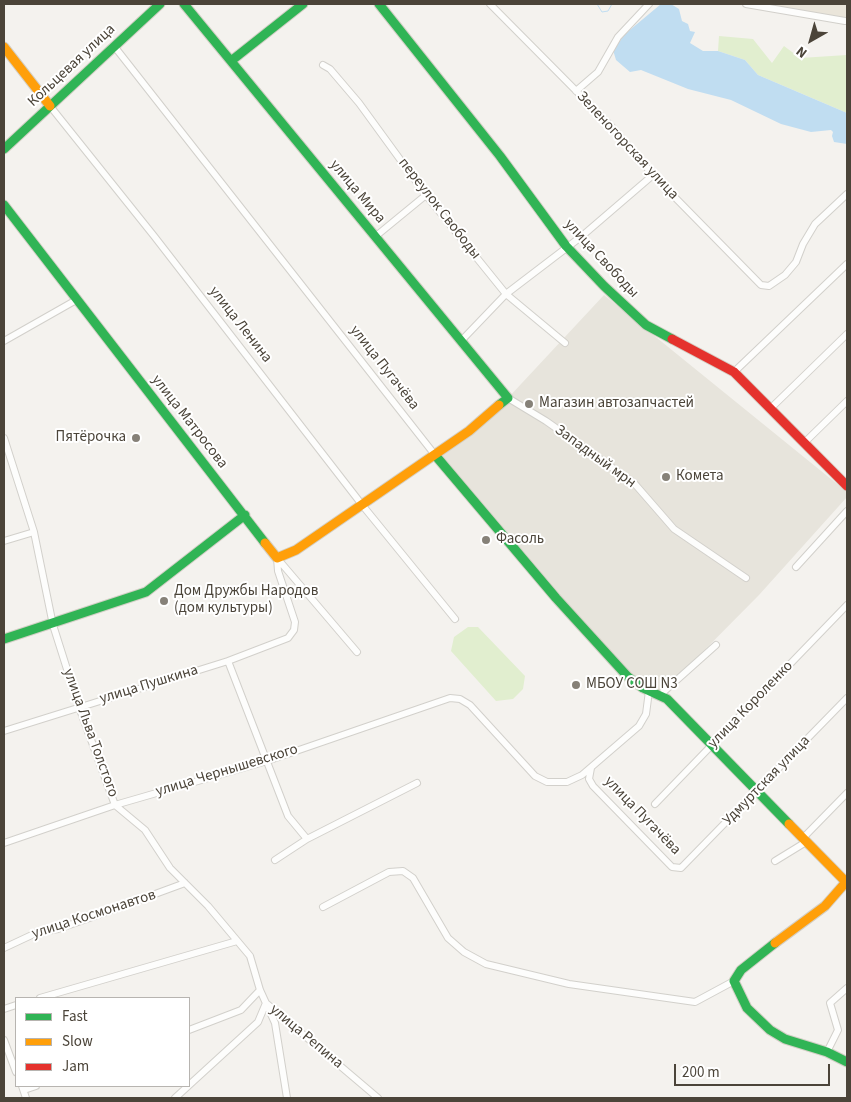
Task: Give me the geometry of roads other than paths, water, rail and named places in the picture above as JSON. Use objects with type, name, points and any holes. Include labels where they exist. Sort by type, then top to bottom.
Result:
[{"type":"street","name":"Кольцевая улица","points":[[4,149],[160,4]]},
{"type":"street","name":"улица Мира","points":[[184,4],[508,398]]},
{"type":"street","points":[[231,61],[303,4]]},
{"type":"street","name":"улица Свободы","points":[[379,4],[500,156],[566,246],[604,286],[646,325],[734,372],[847,486]]},
{"type":"street","name":"Зеленогорская улица","points":[[490,4],[614,129],[653,175],[755,282],[765,286],[777,283],[796,262],[803,244],[815,224],[847,194]]},
{"type":"street","points":[[576,91],[598,72],[618,37],[649,4]]},
{"type":"street","points":[[746,4],[845,21]]},
{"type":"street","name":"улица Пугачёва","points":[[114,46],[435,455],[556,598],[628,677],[667,699],[847,883]]},
{"type":"street","name":"улица Ленина","points":[[4,47],[160,244],[363,506],[455,619]]},
{"type":"street","name":"переулок Свободы","points":[[323,65],[330,70],[360,103],[426,194],[506,294],[565,343]]},
{"type":"street","points":[[461,341],[506,294],[566,246],[588,231],[653,175]]},
{"type":"street","points":[[376,236],[426,194]]},
{"type":"street","name":"улица Матросова","points":[[4,205],[78,299],[170,422],[245,515],[276,558],[357,652]]},
{"type":"street","points":[[734,372],[847,264]]},
{"type":"street","points":[[4,341],[78,299]]},
{"type":"street","points":[[770,408],[847,334]]},
{"type":"street","points":[[276,558],[296,550],[363,506],[470,431],[508,398]]},
{"type":"street","name":"Западный мрн","points":[[508,398],[546,421],[634,483],[674,529],[746,578]]},
{"type":"street","points":[[804,442],[847,401]]},
{"type":"street","name":"улица Льва Толстого","points":[[4,438],[34,532],[52,625],[79,707],[115,805],[145,830],[170,868],[208,906],[250,956],[260,990],[275,1023],[287,1098]]},
{"type":"street","points":[[796,567],[847,511]]},
{"type":"street","points":[[4,640],[146,592],[245,515]]},
{"type":"street","points":[[4,541],[34,532]]},
{"type":"street","name":"улица Пушкина","points":[[4,731],[228,661],[283,641],[291,635],[295,622],[278,572],[276,558]]},
{"type":"street","name":"улица Короленко","points":[[655,804],[847,605]]},
{"type":"street","points":[[660,695],[716,645]]},
{"type":"street","points":[[228,661],[290,820],[307,839]]},
{"type":"street","points":[[592,768],[644,720],[649,690]]},
{"type":"street","name":"улица Чернышевского","points":[[4,843],[115,805],[267,761],[450,698],[460,699],[470,705],[541,779],[553,783],[567,782],[592,768]]},
{"type":"street","name":"Удмуртская улица","points":[[687,863],[847,698]]},
{"type":"street","name":"улица Пугачёва","points":[[592,768],[589,779],[593,786],[672,867],[681,868],[687,863]]},
{"type":"street","points":[[275,860],[307,839],[417,783]]},
{"type":"street","points":[[775,861],[804,840],[847,793]]},
{"type":"street","points":[[323,907],[390,872],[408,873],[448,938],[464,952],[486,964],[569,984],[695,1002],[734,981],[741,970],[758,954],[826,906],[847,883]]},
{"type":"street","name":"улица Космонавтов","points":[[4,948],[36,933],[90,918],[184,883]]},
{"type":"street","points":[[43,997],[237,941]]},
{"type":"street","points":[[734,981],[747,1008],[770,1030],[785,1039],[827,1052],[847,1062]]},
{"type":"street","points":[[827,1052],[838,1030],[830,1003],[847,988]]},
{"type":"street","points":[[190,1030],[241,1010],[260,990]]},
{"type":"street","name":"улица Репина","points":[[190,1084],[258,1022],[266,1003],[378,1098]]},
{"type":"street","points":[[4,1040],[15,1069]]},
{"type":"street","name":"улица Репина","points":[[175,1098],[187,1087]]},
{"type":"street","points":[[23,1088],[26,1098]]},
{"type":"water","points":[[661,4],[671,4],[679,9],[682,21],[688,24],[690,31],[695,32],[690,43],[703,51],[718,51],[745,60],[758,75],[847,113],[847,144],[834,142],[831,130],[811,132],[781,124],[731,100],[688,89],[641,70],[630,72],[616,60],[613,50],[625,34]]},
{"type":"waterway","points":[[597,4],[602,12],[608,11],[612,4]]},
{"type":"place","name":"Магазин автозапчастей","points":[[529,404]]},
{"type":"place","name":"Пятёрочка","points":[[136,438]]},
{"type":"place","name":"Комета","points":[[666,477]]},
{"type":"place","name":"Фасоль","points":[[486,540]]},
{"type":"place","name":"Дом Дружбы Народов (дом культуры)","points":[[164,601]]},
{"type":"place","name":"МБОУ СОШ N3","points":[[576,685]]}]
